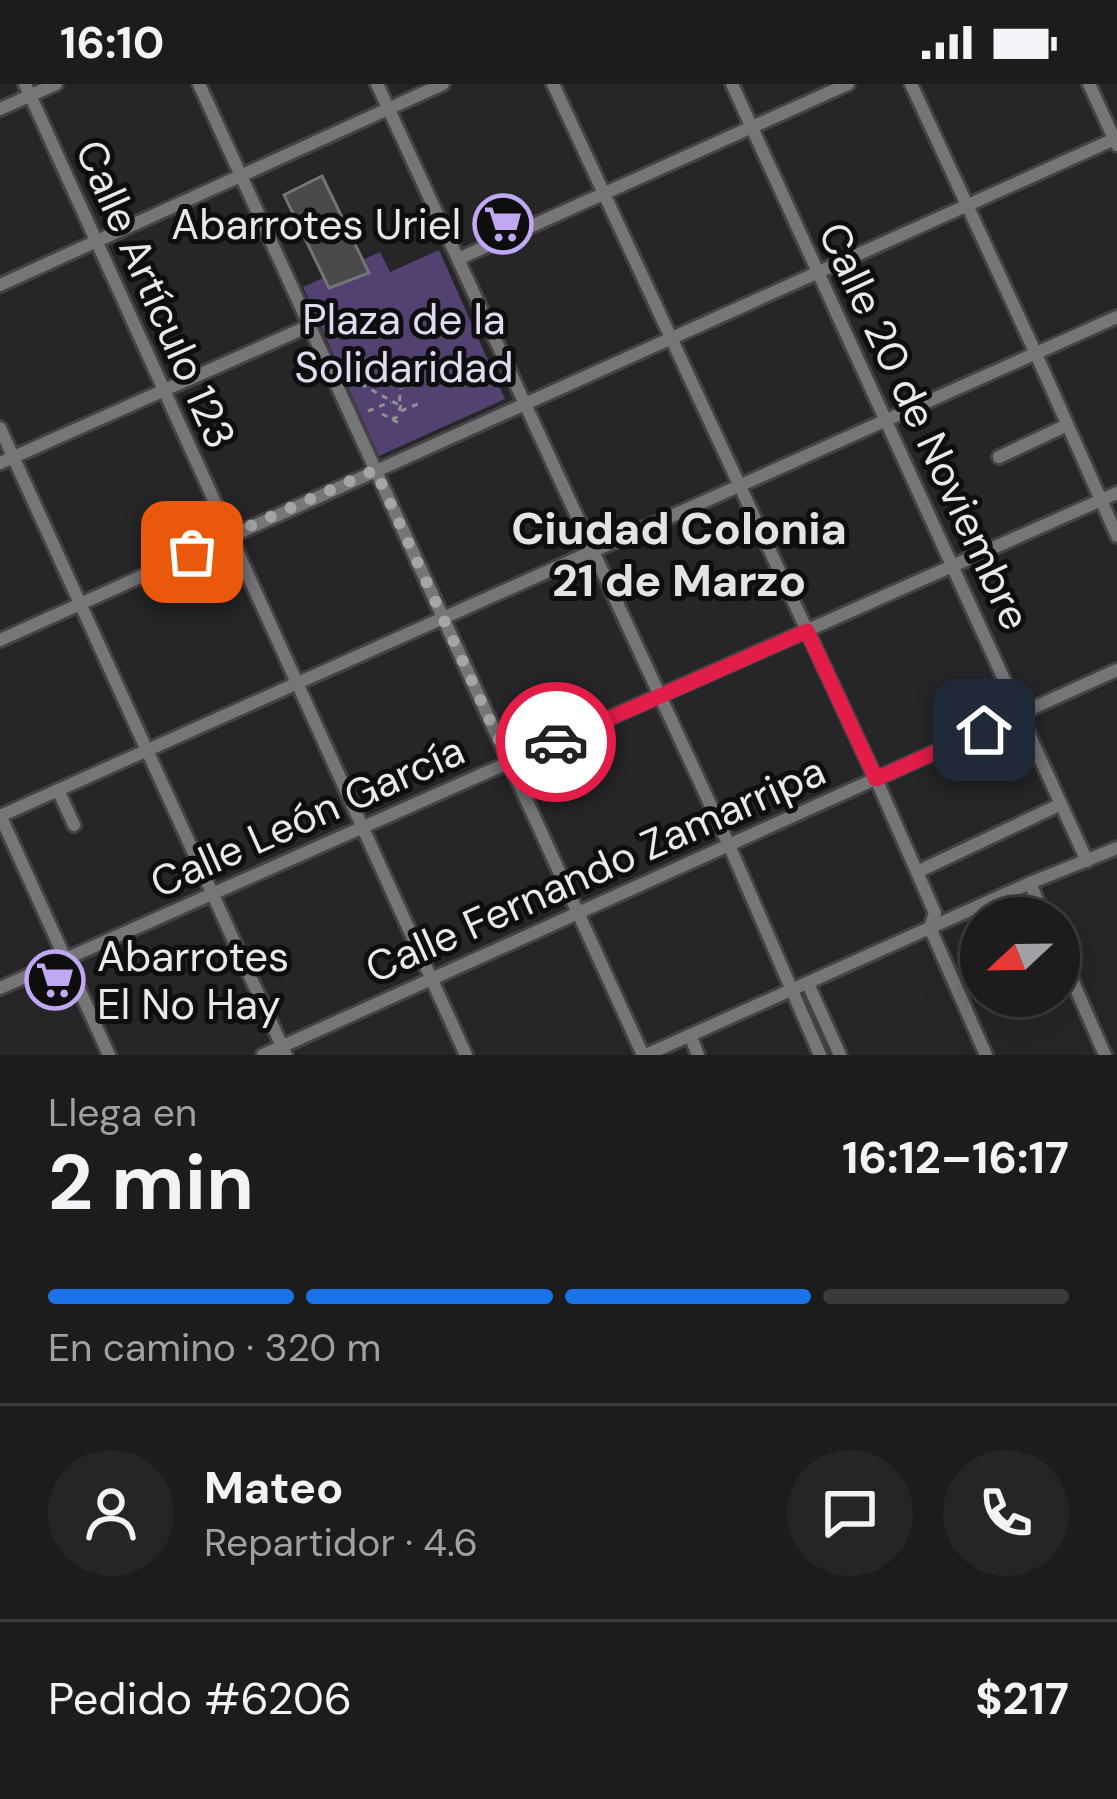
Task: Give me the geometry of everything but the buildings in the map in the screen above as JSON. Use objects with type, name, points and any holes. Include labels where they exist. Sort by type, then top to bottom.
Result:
[{"type":"street","points":[[0,109],[27,90],[56,84]]},
{"type":"street","points":[[199,84],[645,1055],[1030,883],[1116,850]]},
{"type":"street","points":[[377,84],[729,845],[820,1055]]},
{"type":"street","points":[[0,285],[443,84]]},
{"type":"street","points":[[553,84],[876,779],[935,913],[930,928],[986,1055]]},
{"type":"street","name":"Calle 20 de Noviembre","points":[[732,84],[1087,861]]},
{"type":"street","points":[[458,259],[848,84]]},
{"type":"street","points":[[911,84],[1117,536]]},
{"type":"street","points":[[0,640],[1116,141],[1089,84]]},
{"type":"street","name":"Calle Artículo 123","points":[[27,90],[466,1055]]},
{"type":"street","points":[[110,1055],[0,815],[1117,317]]},
{"type":"street","points":[[7,460],[309,326]]},
{"type":"street","points":[[999,457],[1067,425]]},
{"type":"street","points":[[0,428],[7,460],[80,604],[284,1051]]},
{"type":"street","name":"Calle León García","points":[[0,988],[1117,494]]},
{"type":"street","name":"Calle Fernando Zamarripa","points":[[263,1055],[284,1051],[431,979],[1117,670]]},
{"type":"street","points":[[58,790],[74,825]]},
{"type":"street","points":[[917,872],[1061,804]]},
{"type":"street","points":[[1030,883],[1036,897]]},
{"type":"street","points":[[808,984],[840,1055]]},
{"type":"street","points":[[1080,998],[1105,1055]]},
{"type":"street","points":[[690,1035],[698,1055]]},
{"type":"path","points":[[361,384],[397,406]]},
{"type":"path","points":[[392,419],[398,417],[401,388]]},
{"type":"path","points":[[368,411],[420,403]]},
{"type":"path","points":[[382,414],[403,424]]},
{"type":"green space","name":"Plaza de la Solidaridad","points":[[439,250],[505,399],[379,456],[303,287],[380,252],[390,272]]},
{"type":"way so far","points":[[192,552],[375,470],[509,762],[556,742]]},
{"type":"place","name":"Abarrotes Uriel","points":[[503,224]]},
{"type":"place","name":"Abarrotes El No Hay","points":[[55,980]]},
{"type":"district","name":"Ciudad Colonia 21 de Marzo","points":[[679,554]]},
{"type":"route","points":[[556,742],[807,631],[876,779],[984,730]]}]
